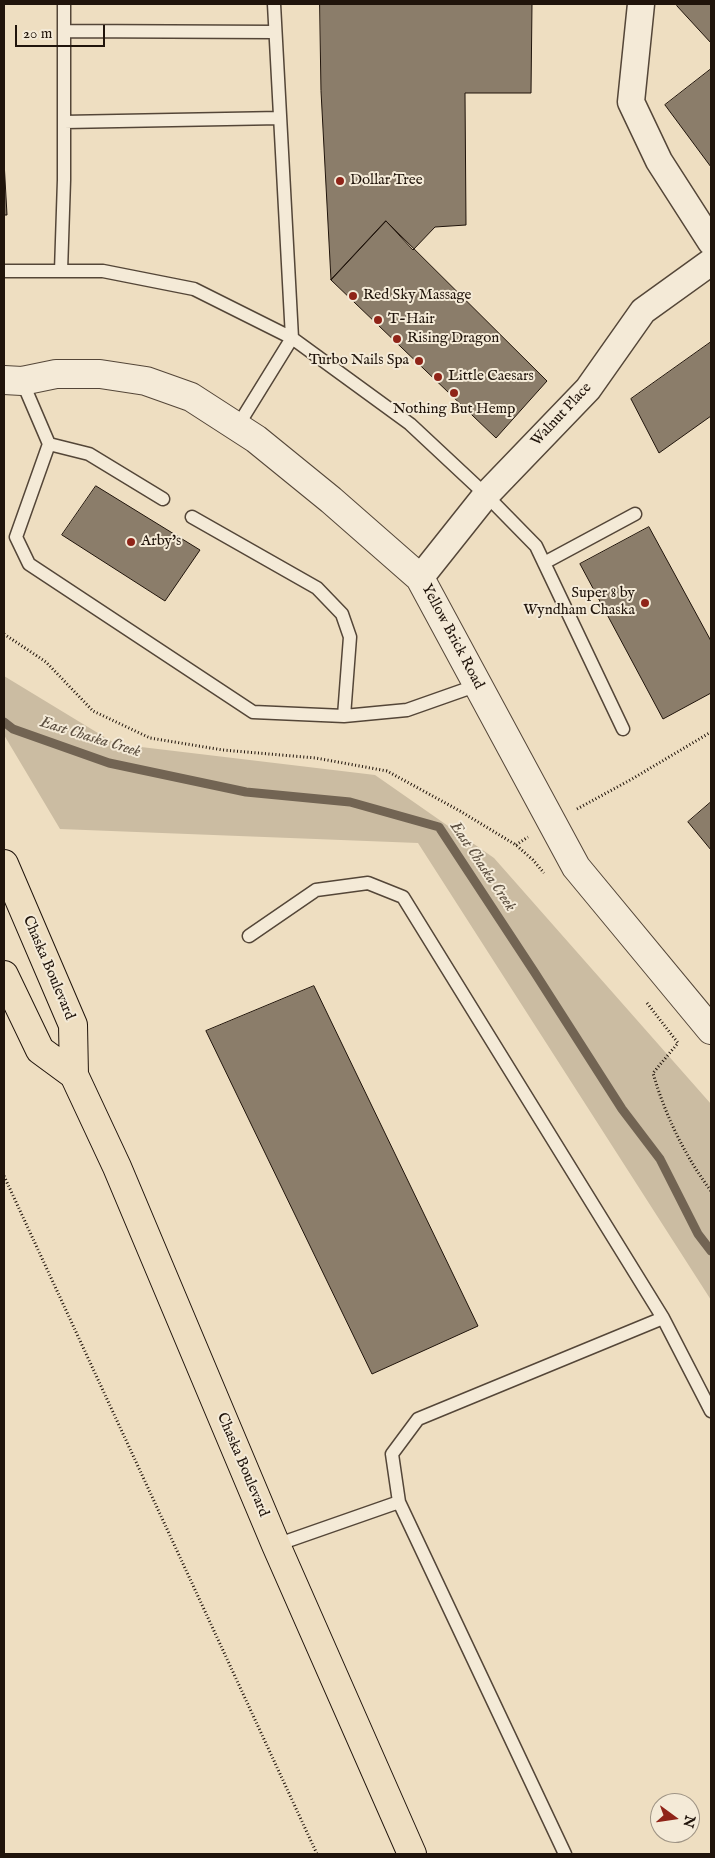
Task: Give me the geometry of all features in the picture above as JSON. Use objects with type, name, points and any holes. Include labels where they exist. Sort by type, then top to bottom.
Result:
[{"type":"main road","name":"Chaska Boulevard","points":[[4,864],[74,1025],[74,1075],[117,1166],[276,1545],[412,1854]]},
{"type":"main road","name":"Chaska Boulevard","points":[[4,975],[40,1050],[74,1075]]},
{"type":"street","points":[[640,4],[631,102],[658,161],[711,242]]},
{"type":"street","name":"Walnut Place","points":[[420,578],[486,495],[588,389],[643,311],[711,262]]},
{"type":"street","name":"Yellow Brick Road","points":[[10,386],[56,374],[100,374],[146,381],[191,397],[256,439],[331,500],[420,578],[576,867],[711,1030]]},
{"type":"lane","points":[[61,271],[64,4]]},
{"type":"lane","points":[[236,427],[292,338],[274,4]]},
{"type":"lane","points":[[64,31],[275,32]]},
{"type":"lane","points":[[64,122],[280,118]]},
{"type":"lane","points":[[4,271],[102,270],[194,289],[292,338],[410,424],[486,495],[536,546],[623,728]]},
{"type":"lane","points":[[10,386],[50,444],[89,454],[163,499]]},
{"type":"lane","points":[[50,444],[16,537],[29,564],[253,712],[344,716],[407,710],[478,686]]},
{"type":"lane","points":[[544,563],[635,514]]},
{"type":"lane","points":[[192,518],[317,588],[342,614],[350,637],[344,716]]},
{"type":"lane","points":[[248,936],[316,890],[368,883],[403,897],[663,1318],[711,1410]]},
{"type":"lane","points":[[564,1854],[399,1502],[392,1454],[418,1419],[663,1318]]},
{"type":"lane","points":[[276,1545],[399,1502]]},
{"type":"path","points":[[4,634],[46,662],[93,711],[150,738],[224,750],[316,758],[387,771],[460,811],[516,845],[533,860],[549,879]]},
{"type":"path","points":[[516,845],[552,822],[632,779],[711,732]]},
{"type":"path","points":[[644,999],[678,1043],[653,1074],[662,1105],[699,1175],[711,1191]]},
{"type":"path","points":[[4,1176],[317,1854]]},
{"type":"shaded area","points":[[4,676],[116,744],[375,775],[494,858],[711,1104],[711,1300],[418,843],[60,829],[4,735]]},
{"type":"building","points":[[320,4],[532,4],[531,93],[465,93],[466,225],[435,227],[413,250],[386,221],[331,280],[321,91]]},
{"type":"building","points":[[678,4],[711,4],[711,43],[677,6]]},
{"type":"building","points":[[711,69],[711,167],[665,105]]},
{"type":"building","points":[[4,161],[7,215],[4,215]]},
{"type":"building","points":[[386,221],[547,381],[496,438],[331,280]]},
{"type":"building","points":[[711,342],[711,416],[659,453],[631,399]]},
{"type":"building","name":"Arby's","points":[[96,486],[200,550],[165,601],[62,535]]},
{"type":"building","name":"Super 8 by Wyndham Chaska","points":[[649,527],[711,641],[711,693],[663,719],[580,564]]},
{"type":"building","points":[[711,802],[711,850],[688,822]]},
{"type":"building","points":[[314,986],[478,1326],[372,1374],[206,1031]]},
{"type":"waterway","name":"East Chaska Creek","points":[[4,722],[13,729],[109,763],[246,792],[350,802],[439,827],[622,1109],[660,1159],[698,1234],[711,1251]]},
{"type":"place","name":"Dollar Tree","points":[[340,181]]},
{"type":"place","name":"Red Sky Massage","points":[[353,296]]},
{"type":"place","name":"T-Hair","points":[[378,320]]},
{"type":"place","name":"Rising Dragon","points":[[397,339]]},
{"type":"place","name":"Turbo Nails Spa","points":[[419,361]]},
{"type":"place","name":"Little Caesars","points":[[438,377]]},
{"type":"place","name":"Nothing But Hemp","points":[[454,393]]},
{"type":"place","name":"Arby's","points":[[131,542]]},
{"type":"place","name":"Super 8 by Wyndham Chaska","points":[[645,603]]}]
